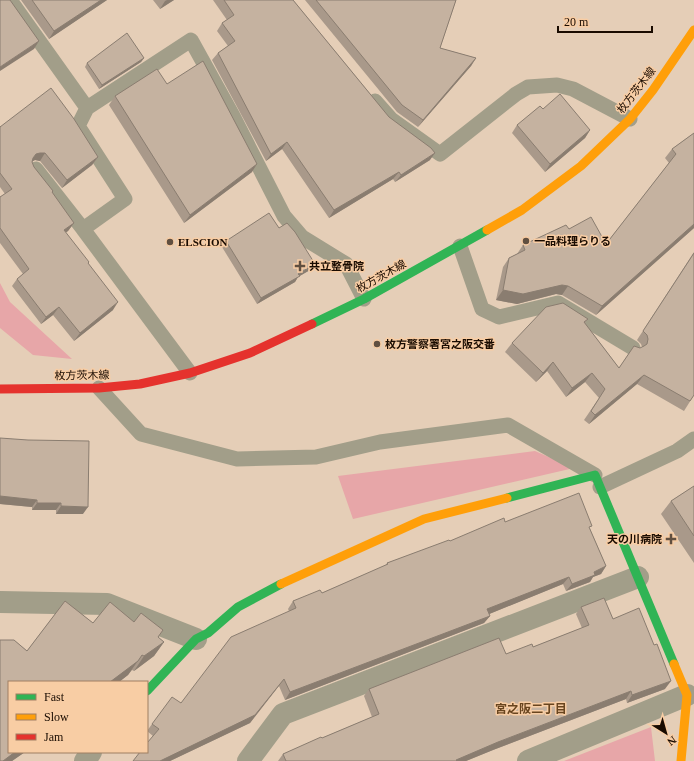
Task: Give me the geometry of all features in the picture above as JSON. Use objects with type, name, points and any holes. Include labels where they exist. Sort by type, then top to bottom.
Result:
[{"type":"main road","name":"枚方茨木線","points":[[0,389],[99,388],[140,384],[190,374],[250,353],[364,299],[522,210],[581,166],[630,119],[653,90],[694,30]]},
{"type":"main road","points":[[148,690],[196,638],[208,633],[238,607],[271,589],[424,519],[597,481],[687,695],[681,761]]},
{"type":"street","points":[[248,761],[283,714],[638,576]]},
{"type":"street","points":[[0,602],[107,604],[196,638]]},
{"type":"street","points":[[528,761],[687,695]]},
{"type":"street","points":[[84,761],[90,753]]},
{"type":"lane","points":[[10,0],[87,108]]},
{"type":"lane","points":[[83,229],[125,199],[78,126],[87,108],[190,40],[233,116],[284,216],[302,237],[346,264],[364,299]]},
{"type":"lane","points":[[366,91],[391,119],[440,154],[516,94],[528,87],[557,85],[573,89],[630,119]]},
{"type":"lane","points":[[36,169],[83,229],[190,374]]},
{"type":"lane","points":[[460,246],[482,309],[499,317],[558,303],[634,348]]},
{"type":"lane","points":[[99,388],[141,434],[237,459],[316,457],[380,442],[508,425],[597,481],[677,451],[694,439]]},
{"type":"shaded area","points":[[0,283],[10,302],[72,359],[33,355],[0,328]]},
{"type":"shaded area","points":[[535,451],[574,468],[353,519],[338,476]]},
{"type":"shaded area","points":[[651,727],[655,761],[564,761]]},
{"type":"building","points":[[0,0],[10,0],[39,41],[0,67]]},
{"type":"building","points":[[32,0],[101,0],[54,31]]},
{"type":"building","points":[[224,0],[293,0],[389,117],[431,148],[435,153],[401,175],[399,172],[334,210],[287,142],[271,154],[218,53],[235,41],[222,23],[234,15]]},
{"type":"building","points":[[316,0],[456,0],[440,48],[476,58],[423,120],[402,105]]},
{"type":"building","points":[[127,33],[144,58],[102,85],[87,63]]},
{"type":"building","points":[[203,61],[257,164],[190,215],[115,96],[157,69],[167,84]]},
{"type":"building","points":[[51,88],[74,119],[98,157],[67,180],[45,153],[36,154],[32,162],[74,223],[64,230],[118,302],[80,333],[59,307],[46,317],[17,279],[29,269],[0,228],[0,197],[12,189],[0,173],[0,127]]},
{"type":"building","points":[[560,94],[590,130],[550,164],[517,125],[540,106],[543,109]]},
{"type":"building","points":[[694,133],[694,224],[602,306],[568,286],[562,285],[523,294],[503,290],[509,258],[525,250],[523,245],[566,225],[569,229],[591,217],[606,244],[676,154],[672,149]]},
{"type":"building","points":[[269,213],[279,228],[287,223],[295,232],[315,264],[298,274],[300,276],[261,298],[226,241]]},
{"type":"building","points":[[694,253],[694,395],[690,401],[644,375],[595,415],[591,411],[605,389],[592,373],[572,388],[553,362],[543,373],[512,343],[546,307],[563,303],[588,319],[584,322],[619,368],[634,346],[640,348],[647,344],[647,335],[643,331]]},
{"type":"building","points":[[0,438],[89,441],[88,507],[61,506],[61,503],[37,503],[37,500],[0,496]]},
{"type":"building","points":[[694,486],[694,536],[671,501]]},
{"type":"building","points":[[579,493],[592,526],[589,527],[606,566],[594,572],[595,575],[572,584],[569,577],[487,609],[490,616],[290,692],[284,679],[255,715],[160,761],[133,761],[139,753],[148,753],[148,742],[159,729],[152,724],[172,697],[181,703],[231,637],[296,608],[293,601],[320,590],[322,593],[388,564],[387,563],[449,540],[450,541],[504,518],[505,522]]},
{"type":"building","points":[[604,598],[613,619],[639,608],[654,645],[657,644],[671,681],[632,695],[631,691],[498,742],[456,760],[457,761],[286,761],[283,754],[379,714],[369,689],[499,638],[506,654],[532,644],[533,647],[589,625],[581,607]]},
{"type":"building","points":[[65,601],[93,623],[110,602],[134,622],[141,613],[163,630],[158,637],[164,642],[144,656],[142,655],[138,661],[111,681],[8,681],[8,753],[14,753],[3,761],[0,761],[0,640],[14,640],[27,651]]},
{"type":"traffic: fast","points":[[312,324],[364,299],[487,230]]},
{"type":"traffic: fast","points":[[507,498],[595,475],[674,664]]},
{"type":"traffic: fast","points":[[148,690],[196,639],[208,633],[238,607],[281,584]]},
{"type":"traffic: slow","points":[[487,230],[522,210],[581,166],[630,119],[653,90],[694,30]]},
{"type":"traffic: slow","points":[[281,584],[424,519],[507,498]]},
{"type":"traffic: slow","points":[[674,664],[687,695],[681,761]]},
{"type":"traffic: jam","points":[[0,389],[99,388],[140,384],[190,373],[250,353],[312,324]]},
{"type":"place","name":"一品料理らりる","points":[[526,241]]},
{"type":"place","name":"ELSCION","points":[[170,242]]},
{"type":"place","name":"共立整骨院","points":[[300,266]]},
{"type":"place","name":"枚方警察署宮之阪交番","points":[[377,344]]},
{"type":"place","name":"天の川病院","points":[[671,539]]},
{"type":"district","name":"宮之阪二丁目","points":[[531,709]]}]
